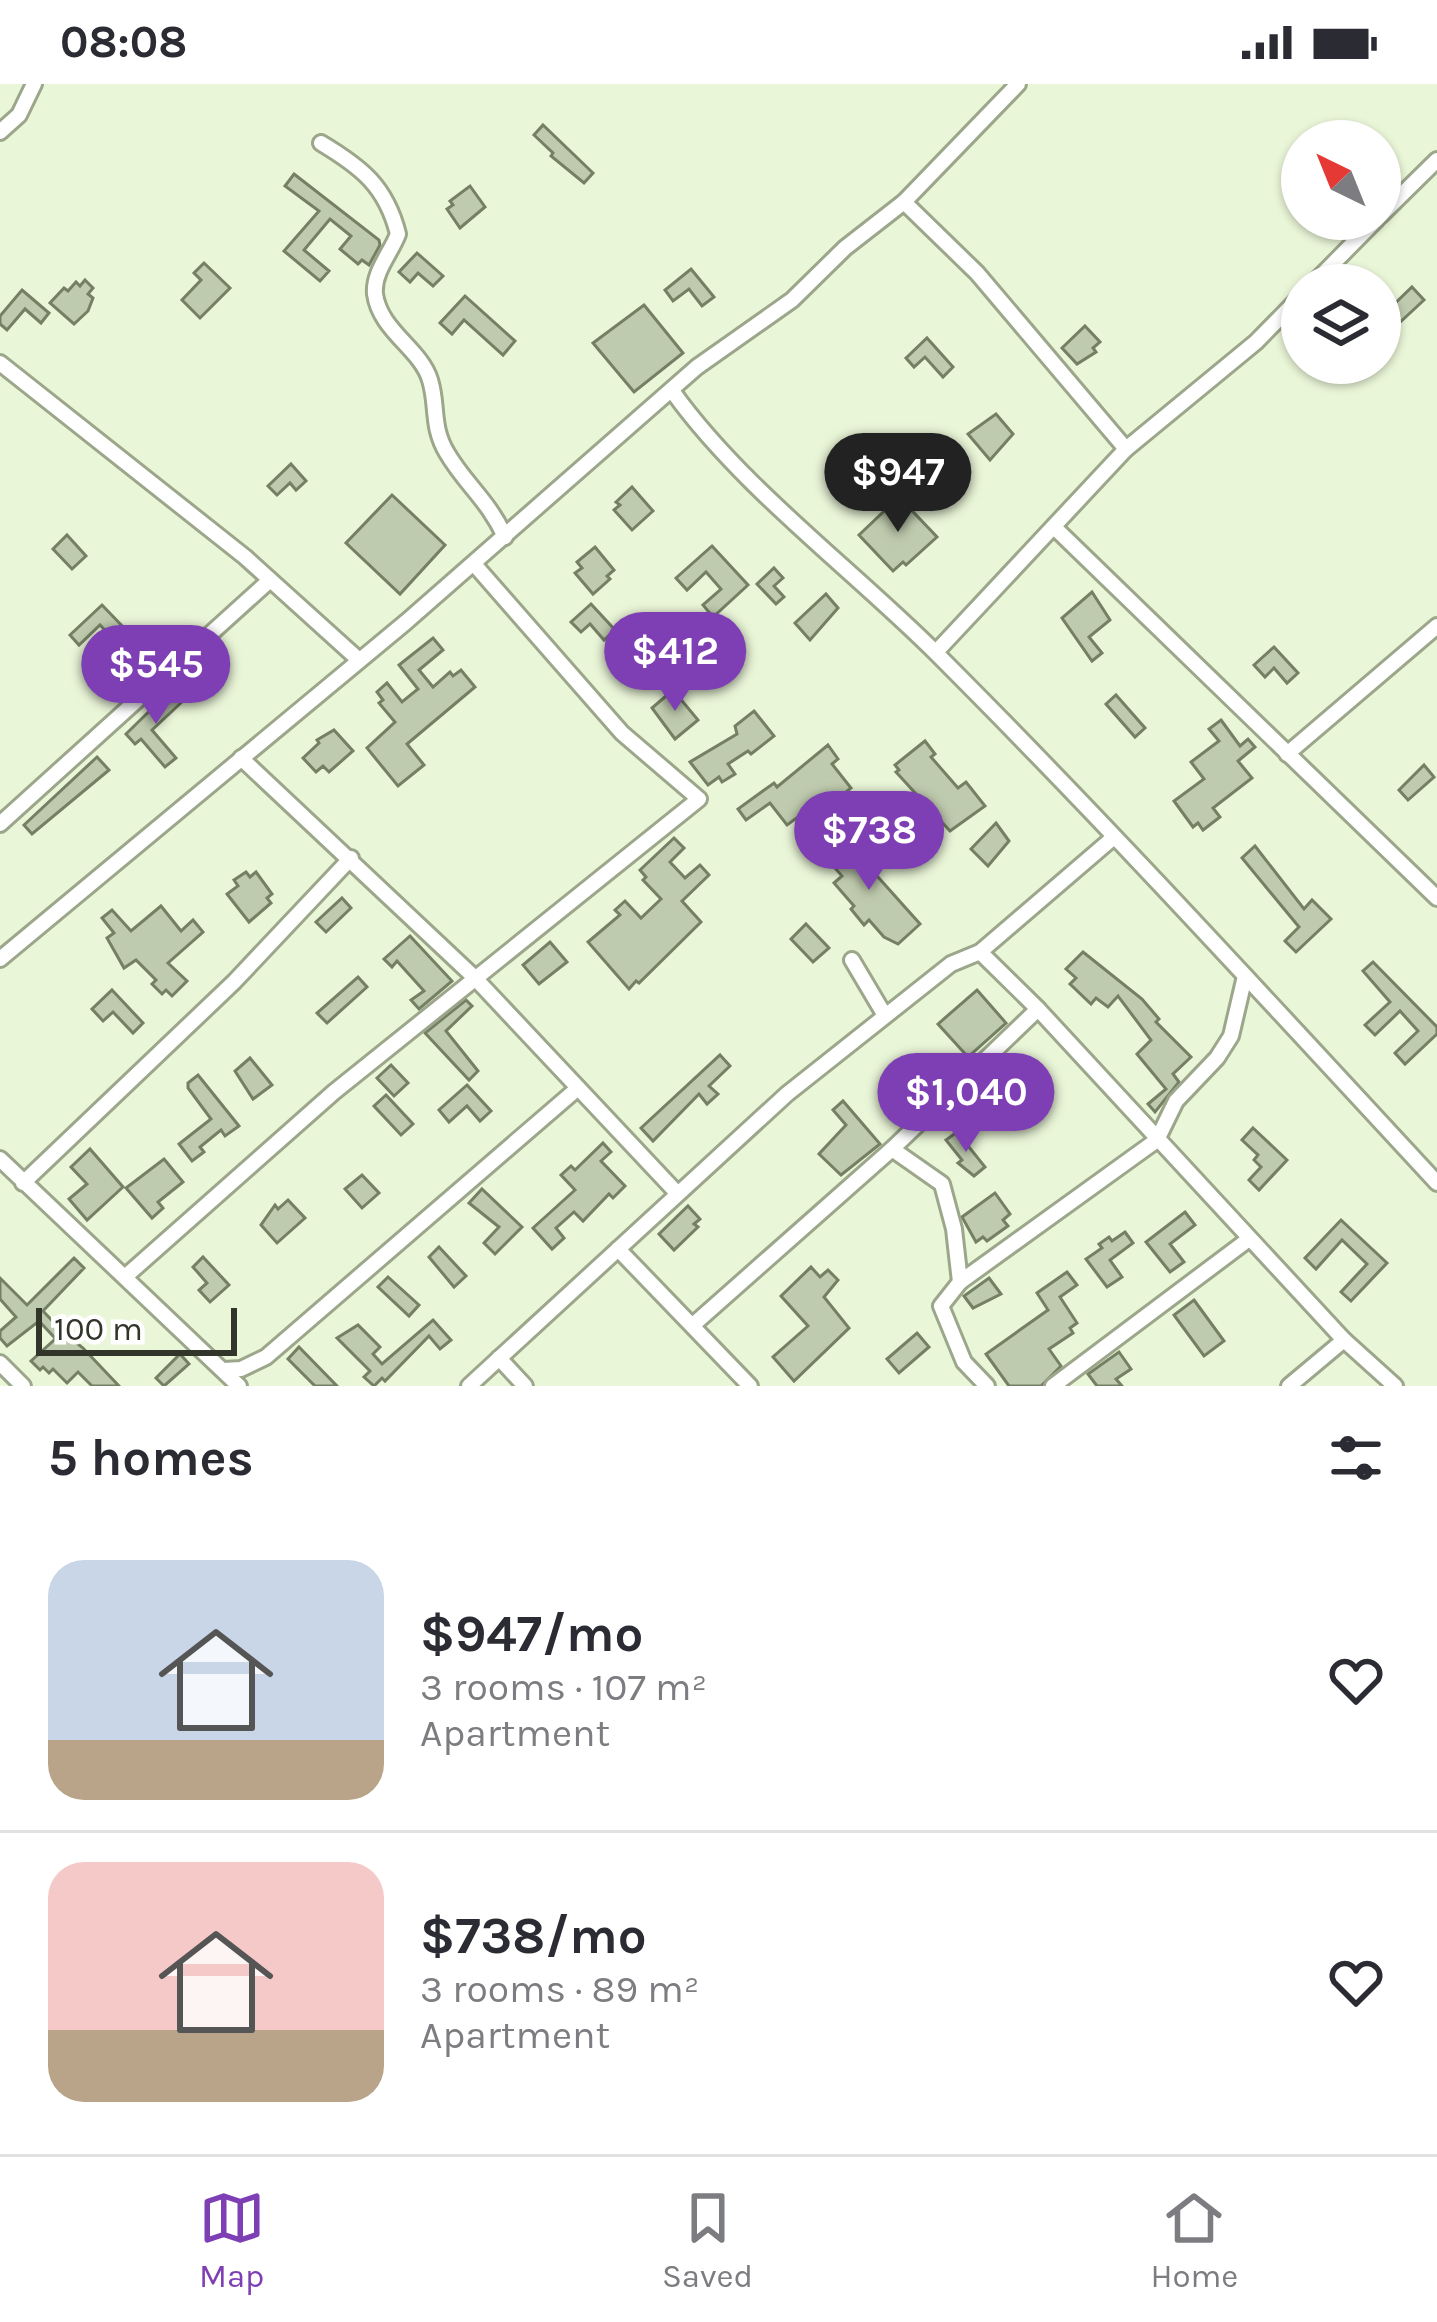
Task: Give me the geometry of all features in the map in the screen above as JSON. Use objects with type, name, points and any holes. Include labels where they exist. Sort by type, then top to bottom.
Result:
[{"type":"street","points":[[0,132],[19,116],[34,84]]},
{"type":"street","points":[[0,959],[474,564],[698,367],[792,300],[845,248],[904,202],[1018,84]]},
{"type":"street","points":[[321,143],[362,167],[393,212],[398,233],[376,278],[375,298],[391,330],[430,379],[433,417],[446,452],[491,508],[505,537]]},
{"type":"street","points":[[1401,196],[1437,160]]},
{"type":"street","points":[[904,202],[976,272],[1126,449]]},
{"type":"street","points":[[1333,264],[1357,240]]},
{"type":"street","points":[[936,652],[1126,449],[1281,317]]},
{"type":"street","points":[[0,363],[270,580],[359,659]]},
{"type":"street","points":[[673,392],[719,449],[936,652],[1437,1183]]},
{"type":"street","points":[[1054,526],[1437,898]]},
{"type":"street","points":[[126,1276],[334,1092],[699,799],[622,733],[474,564]]},
{"type":"street","points":[[0,824],[270,580]]},
{"type":"street","points":[[1287,754],[1434,636]]},
{"type":"street","points":[[241,758],[474,977],[677,1192]]},
{"type":"street","points":[[469,1386],[677,1192],[884,1014],[951,964],[980,952],[1114,837]]},
{"type":"street","points":[[23,1183],[234,982],[351,858]]},
{"type":"street","points":[[980,952],[1344,1340],[1394,1386]]},
{"type":"street","points":[[852,960],[884,1014]]},
{"type":"street","points":[[987,1386],[964,1362],[941,1306],[960,1282],[1157,1140],[1176,1101],[1231,1036],[1245,976]]},
{"type":"street","points":[[693,1325],[892,1149],[1038,1009]]},
{"type":"street","points":[[224,1370],[241,1369],[266,1357],[578,1088]]},
{"type":"street","points":[[892,1149],[942,1184],[954,1229],[960,1282]]},
{"type":"street","points":[[0,1159],[239,1386]]},
{"type":"street","points":[[1053,1386],[1249,1239]]},
{"type":"street","points":[[618,1249],[750,1386]]},
{"type":"street","points":[[1289,1386],[1344,1340]]},
{"type":"street","points":[[499,1358],[525,1386]]},
{"type":"street","points":[[0,1363],[23,1386]]},
{"type":"building","points":[[543,125],[593,173],[584,183],[534,135]]},
{"type":"building","points":[[294,174],[379,240],[369,265],[362,260],[358,264],[340,249],[351,236],[330,219],[304,250],[329,271],[320,281],[284,251],[319,211],[285,186]]},
{"type":"building","points":[[470,186],[485,207],[460,228],[447,209]]},
{"type":"building","points":[[417,253],[443,276],[433,286],[418,273],[410,282],[399,272]]},
{"type":"building","points":[[204,263],[230,288],[200,318],[182,300],[201,280],[194,273]]},
{"type":"building","points":[[691,269],[714,297],[702,306],[689,289],[673,301],[665,290]]},
{"type":"building","points":[[85,280],[93,288],[88,294],[93,298],[88,311],[74,324],[50,303],[64,288],[68,291]]},
{"type":"building","points":[[1412,287],[1424,300],[1401,321],[1401,298]]},
{"type":"building","points":[[22,290],[49,313],[41,323],[25,309],[7,330],[0,316]]},
{"type":"building","points":[[465,296],[515,341],[503,355],[464,320],[452,334],[440,323]]},
{"type":"building","points":[[644,305],[683,353],[634,392],[593,343]]},
{"type":"building","points":[[1085,326],[1100,342],[1093,348],[1096,352],[1077,364],[1062,348]]},
{"type":"building","points":[[927,338],[953,367],[943,377],[925,357],[914,367],[906,358]]},
{"type":"building","points":[[996,414],[1013,434],[990,460],[968,434]]},
{"type":"building","points":[[291,464],[306,481],[296,490],[290,483],[277,495],[268,486]]},
{"type":"building","points":[[632,487],[653,511],[632,530],[614,510]]},
{"type":"building","points":[[392,495],[445,545],[400,594],[346,543]]},
{"type":"building","points":[[899,497],[937,537],[893,571],[859,535]]},
{"type":"building","points":[[67,535],[86,556],[72,569],[53,549]]},
{"type":"building","points":[[712,546],[748,585],[713,617],[703,605],[721,589],[706,572],[687,590],[676,578]]},
{"type":"building","points":[[595,547],[614,570],[593,594],[575,573],[582,568],[577,562]]},
{"type":"building","points":[[774,568],[783,578],[774,586],[784,597],[776,604],[757,584]]},
{"type":"building","points":[[1092,592],[1110,620],[1089,637],[1102,653],[1092,661],[1062,618]]},
{"type":"building","points":[[826,594],[838,608],[810,640],[795,623]]},
{"type":"building","points":[[591,604],[615,630],[604,640],[590,624],[581,632],[571,622]]},
{"type":"building","points":[[102,605],[127,631],[116,642],[100,625],[79,645],[70,635]]},
{"type":"building","points":[[669,620],[687,641],[653,669],[656,673],[646,683],[632,667],[623,675],[614,665]]},
{"type":"building","points":[[433,638],[443,650],[419,670],[433,687],[450,672],[453,676],[461,670],[475,687],[407,744],[424,765],[398,786],[367,748],[395,722],[379,703],[383,700],[377,692],[387,683],[402,702],[418,689],[399,665]]},
{"type":"building","points":[[1274,647],[1298,673],[1287,683],[1274,668],[1265,677],[1254,665]]},
{"type":"building","points":[[173,688],[184,700],[152,730],[176,758],[165,767],[141,739],[135,744],[126,734]]},
{"type":"building","points":[[673,690],[698,720],[675,739],[652,708]]},
{"type":"building","points":[[1116,695],[1145,728],[1135,737],[1106,704]]},
{"type":"building","points":[[754,711],[774,736],[728,764],[735,774],[708,785],[690,762],[737,734],[735,726]]},
{"type":"building","points":[[1221,720],[1240,746],[1248,739],[1255,747],[1238,761],[1252,778],[1213,808],[1220,817],[1203,830],[1198,823],[1193,827],[1174,801],[1204,779],[1191,762],[1219,741],[1209,729]]},
{"type":"building","points":[[334,730],[353,751],[329,772],[323,766],[316,772],[303,758],[317,740]]},
{"type":"building","points":[[925,741],[935,754],[931,757],[958,788],[966,782],[985,806],[950,831],[896,772],[895,765]]},
{"type":"building","points":[[828,745],[838,759],[832,764],[851,788],[815,817],[809,809],[787,825],[770,803],[746,820],[738,809],[774,783],[777,787]]},
{"type":"building","points":[[97,757],[109,770],[32,834],[24,825]]},
{"type":"building","points":[[1424,765],[1434,777],[1408,800],[1399,790]]},
{"type":"building","points":[[996,823],[1009,841],[988,866],[971,849]]},
{"type":"building","points":[[835,829],[920,924],[898,944],[869,920],[864,925],[834,883],[842,876],[829,861],[838,854],[824,838]]},
{"type":"building","points":[[674,838],[684,848],[670,862],[685,878],[700,865],[709,875],[682,901],[701,922],[629,989],[588,942],[620,915],[615,910],[625,901],[641,918],[661,899],[640,870]]},
{"type":"building","points":[[1255,846],[1304,909],[1312,900],[1331,919],[1296,952],[1285,941],[1299,927],[1242,858]]},
{"type":"building","points":[[246,872],[250,877],[256,872],[272,894],[267,898],[271,903],[249,922],[227,894],[238,886],[234,880]]},
{"type":"building","points":[[342,898],[351,908],[326,932],[316,922]]},
{"type":"building","points":[[161,906],[181,931],[193,920],[203,932],[168,963],[187,981],[172,996],[152,984],[156,980],[136,960],[124,968],[107,938],[114,933],[102,918],[112,910],[131,931]]},
{"type":"building","points":[[806,924],[829,948],[813,962],[791,939]]},
{"type":"building","points":[[410,936],[452,981],[419,1009],[411,1000],[424,991],[397,961],[392,967],[384,959]]},
{"type":"building","points":[[550,942],[567,962],[539,984],[523,965]]},
{"type":"building","points":[[1083,952],[1142,999],[1159,1019],[1156,1022],[1191,1057],[1173,1074],[1179,1082],[1155,1112],[1148,1104],[1166,1089],[1137,1054],[1151,1040],[1118,996],[1108,1007],[1096,998],[1091,1004],[1070,984],[1076,978],[1066,969]]},
{"type":"building","points":[[1373,962],[1437,1027],[1437,1034],[1405,1064],[1395,1053],[1418,1031],[1400,1011],[1375,1035],[1365,1025],[1390,1002],[1363,971]]},
{"type":"building","points":[[358,977],[367,987],[327,1023],[317,1013]]},
{"type":"building","points":[[112,990],[143,1023],[133,1033],[113,1012],[103,1021],[92,1009]]},
{"type":"building","points":[[977,990],[1006,1023],[968,1057],[938,1024]]},
{"type":"building","points":[[466,1000],[472,1006],[446,1031],[478,1071],[469,1080],[425,1033]]},
{"type":"building","points":[[720,1055],[730,1066],[709,1086],[718,1094],[707,1104],[699,1094],[653,1141],[641,1128]]},
{"type":"building","points":[[250,1058],[272,1085],[253,1099],[235,1071]]},
{"type":"building","points":[[391,1065],[408,1083],[394,1096],[377,1078]]},
{"type":"building","points":[[198,1075],[239,1126],[225,1136],[221,1130],[200,1147],[204,1152],[192,1161],[179,1144],[211,1119],[188,1088]]},
{"type":"building","points":[[467,1085],[491,1111],[480,1121],[467,1106],[449,1122],[439,1110]]},
{"type":"building","points":[[386,1095],[413,1124],[401,1135],[374,1106]]},
{"type":"building","points":[[843,1101],[880,1144],[841,1175],[819,1154],[846,1125],[833,1110]]},
{"type":"building","points":[[1253,1128],[1287,1160],[1259,1190],[1249,1180],[1261,1167],[1254,1160],[1258,1155],[1242,1140]]},
{"type":"building","points":[[957,1132],[985,1167],[974,1176],[958,1163],[962,1160],[946,1140]]},
{"type":"building","points":[[603,1143],[611,1152],[601,1161],[625,1186],[613,1198],[609,1194],[583,1221],[574,1212],[556,1228],[564,1238],[552,1249],[533,1228],[575,1190],[561,1175],[571,1166],[575,1170]]},
{"type":"building","points":[[90,1149],[123,1187],[87,1220],[69,1199],[87,1184],[71,1167]]},
{"type":"building","points":[[164,1159],[183,1182],[158,1202],[163,1208],[152,1218],[126,1188]]},
{"type":"building","points":[[362,1175],[379,1193],[362,1208],[345,1189]]},
{"type":"building","points":[[482,1189],[522,1227],[495,1254],[484,1243],[499,1227],[469,1203]]},
{"type":"building","points":[[995,1193],[1010,1214],[1003,1220],[1008,1226],[987,1241],[983,1237],[976,1242],[962,1217]]},
{"type":"building","points":[[288,1200],[305,1218],[277,1243],[261,1225],[275,1205],[278,1209]]},
{"type":"building","points":[[688,1206],[700,1219],[694,1224],[698,1227],[674,1250],[659,1234]]},
{"type":"building","points":[[1185,1212],[1195,1225],[1170,1244],[1184,1262],[1170,1272],[1146,1242]]},
{"type":"building","points":[[1341,1220],[1387,1263],[1351,1301],[1341,1292],[1367,1264],[1342,1240],[1316,1269],[1305,1258]]},
{"type":"building","points":[[1125,1232],[1133,1243],[1110,1260],[1122,1277],[1107,1287],[1086,1259],[1109,1237],[1112,1241]]},
{"type":"building","points":[[439,1247],[466,1276],[454,1287],[429,1257]]},
{"type":"building","points":[[203,1257],[229,1285],[210,1302],[199,1290],[207,1283],[193,1267]]},
{"type":"building","points":[[74,1258],[84,1268],[43,1311],[62,1331],[55,1338],[39,1321],[7,1346],[0,1331],[16,1317],[0,1299],[0,1278],[27,1305]]},
{"type":"building","points":[[811,1267],[820,1277],[828,1270],[838,1280],[824,1297],[849,1328],[794,1381],[773,1357],[808,1326],[781,1296]]},
{"type":"building","points":[[1067,1272],[1077,1285],[1060,1297],[1077,1323],[1070,1328],[1073,1333],[1049,1349],[1061,1366],[1041,1386],[1009,1386],[986,1354],[1048,1310],[1037,1293]]},
{"type":"building","points":[[388,1277],[419,1305],[409,1316],[378,1287]]},
{"type":"building","points":[[989,1278],[1001,1294],[973,1308],[964,1296]]},
{"type":"building","points":[[1194,1300],[1224,1341],[1204,1356],[1174,1315]]},
{"type":"building","points":[[433,1320],[451,1340],[440,1349],[429,1336],[385,1381],[382,1378],[374,1386],[364,1377],[370,1371],[337,1338],[358,1325],[380,1347],[373,1354],[382,1364]]},
{"type":"building","points":[[63,1332],[119,1386],[92,1386],[78,1372],[67,1383],[53,1369],[49,1373],[43,1367],[40,1370],[31,1361]]},
{"type":"building","points":[[917,1333],[929,1347],[899,1373],[887,1359]]},
{"type":"building","points":[[299,1347],[337,1386],[315,1386],[288,1359]]},
{"type":"building","points":[[1119,1352],[1131,1369],[1116,1379],[1122,1386],[1097,1386],[1088,1374]]},
{"type":"building","points":[[180,1354],[189,1364],[164,1386],[156,1378]]}]
